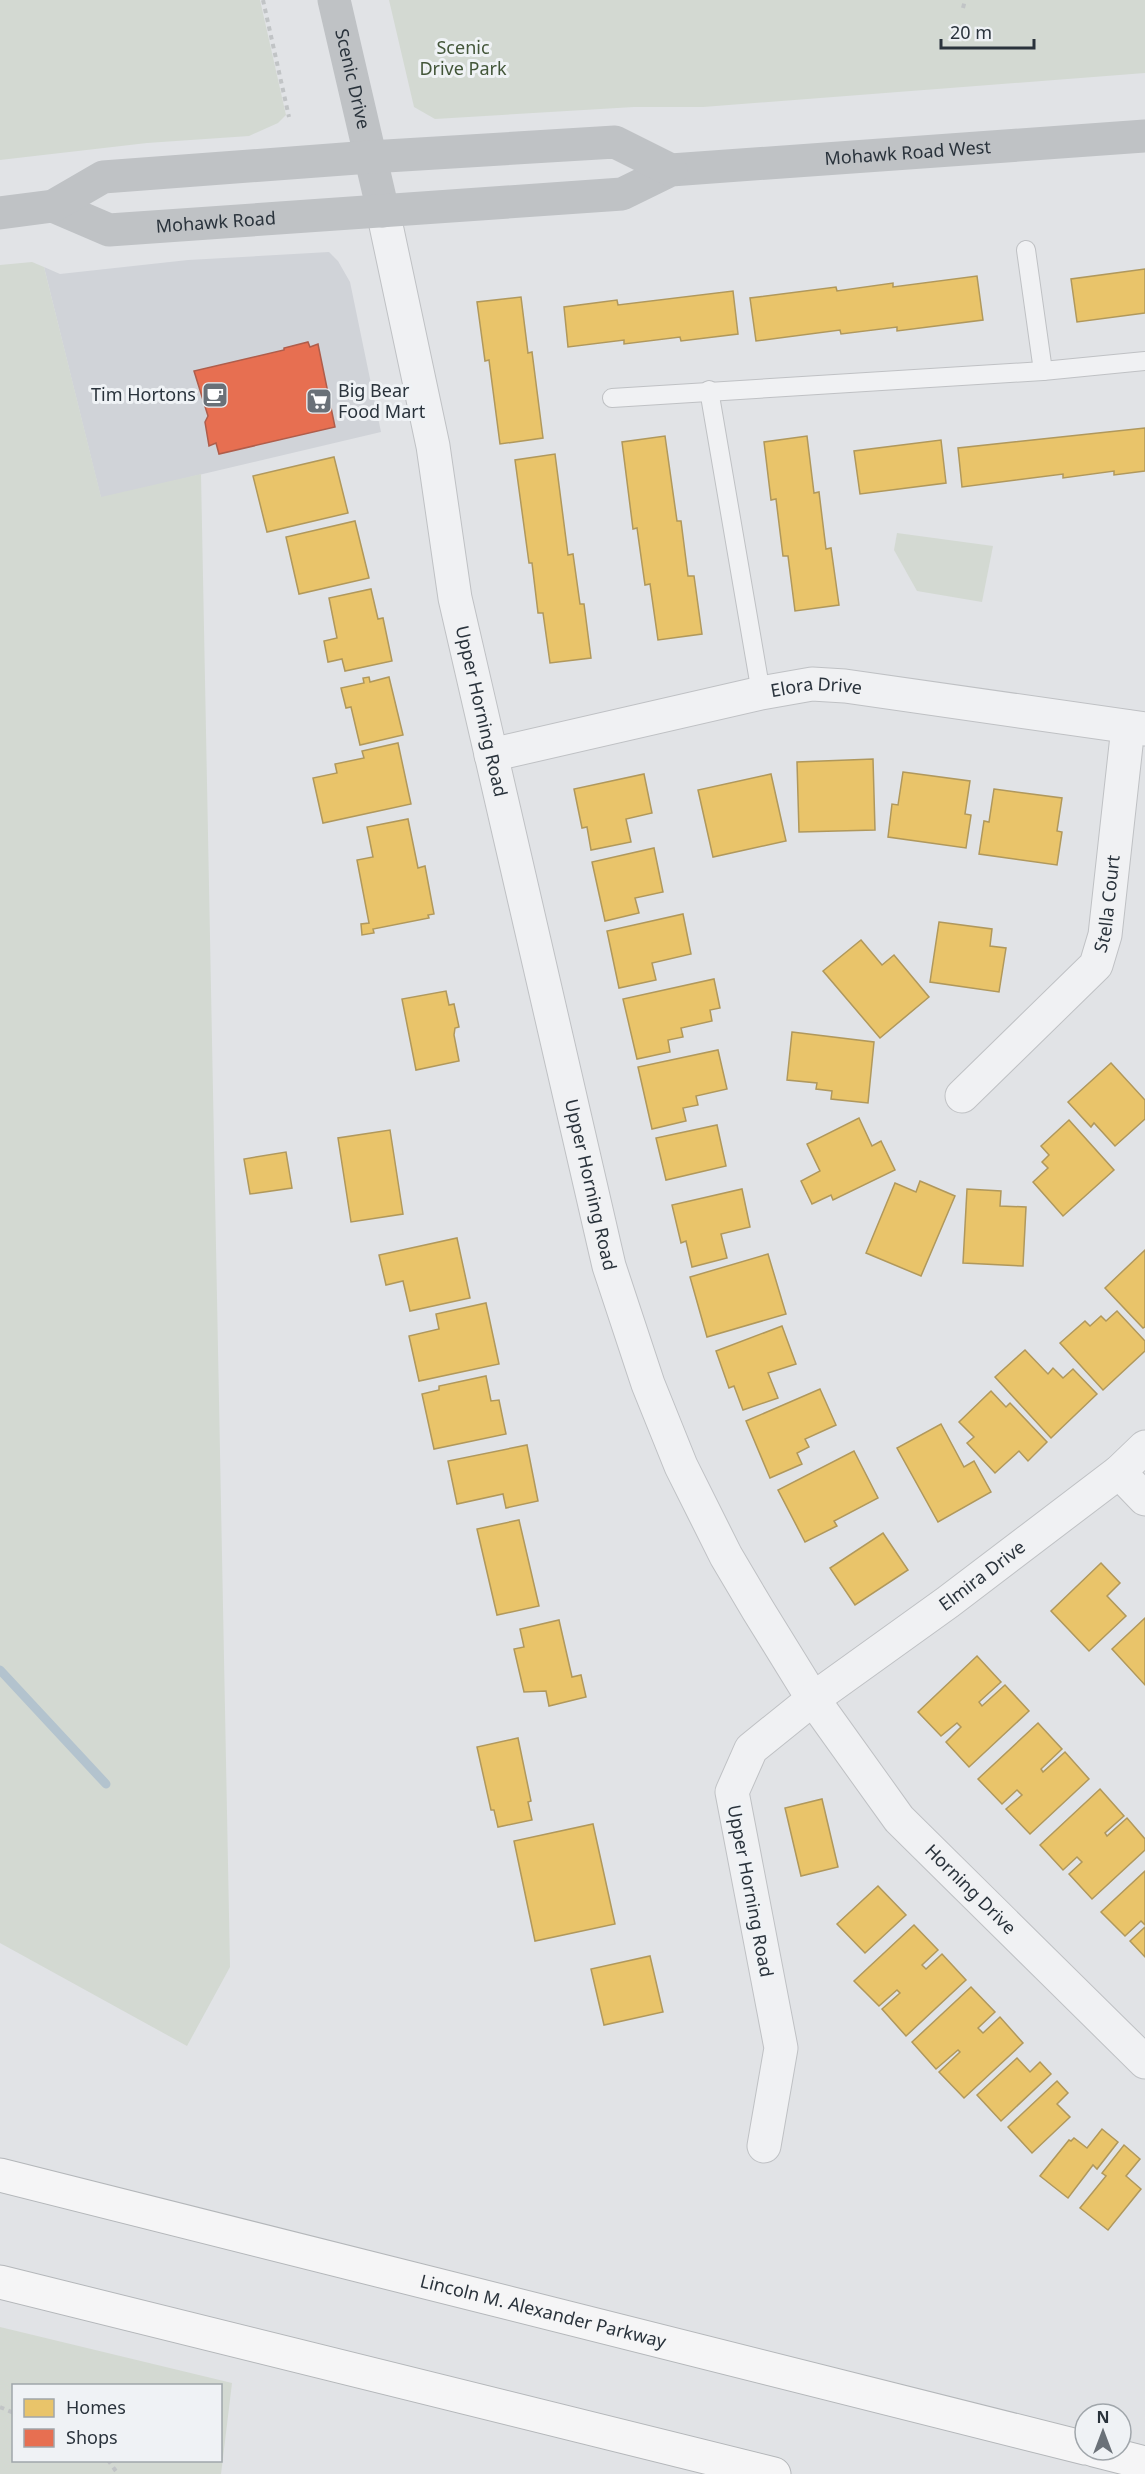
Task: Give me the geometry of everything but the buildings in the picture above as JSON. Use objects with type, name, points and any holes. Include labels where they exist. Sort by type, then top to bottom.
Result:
[{"type":"highway","name":"Lincoln M. Alexander Parkway","points":[[0,2175],[1073,2445]]},
{"type":"highway","points":[[0,2282],[774,2474]]},
{"type":"main road","name":"Scenic Drive","points":[[334,0],[370,157]]},
{"type":"main road","name":"Mohawk Road West","points":[[383,211],[622,194],[671,170],[1145,136]]},
{"type":"main road","points":[[0,213],[53,206],[103,177],[370,157],[615,142],[671,170]]},
{"type":"main road","name":"Upper Horning Road","points":[[370,157],[383,211]]},
{"type":"main road","name":"Mohawk Road","points":[[53,206],[109,230],[383,211]]},
{"type":"street","name":"Upper Horning Road","points":[[383,211],[433,446],[455,598],[609,1266],[648,1384],[681,1466],[704,1515],[758,1610],[813,1699],[751,1749],[732,1792],[781,2048],[764,2146]]},
{"type":"street","name":"Elora Drive","points":[[490,755],[761,693],[812,684],[845,686],[1137,728]]},
{"type":"street","name":"Stella Court","points":[[962,1096],[1096,965],[1105,936],[1137,728]]},
{"type":"street","name":"Elmira Drive","points":[[813,1699],[948,1602],[1119,1472],[1145,1447]]},
{"type":"street","points":[[1119,1472],[1145,1499]]},
{"type":"street","name":"Horning Drive","points":[[813,1699],[899,1819],[1145,2062]]},
{"type":"lane","points":[[1026,250],[1043,371]]},
{"type":"lane","points":[[612,398],[709,390],[1043,371],[1145,361]]},
{"type":"lane","points":[[709,390],[761,693]]},
{"type":"path","points":[[263,0],[289,117]]},
{"type":"path","points":[[963,8],[965,0]]},
{"type":"shaded area","points":[[329,252],[338,261],[350,282],[381,432],[101,498],[44,267],[60,274],[188,260]]},
{"type":"green space","points":[[0,0],[260,0],[286,115],[278,123],[249,136],[147,143],[0,160]]},
{"type":"green space","name":"Scenic Drive Park","points":[[389,0],[1145,0],[1145,73],[703,107],[634,107],[435,119],[414,107]]},
{"type":"green space","points":[[32,262],[44,267],[101,497],[201,474],[230,1967],[187,2046],[0,1943],[0,265]]},
{"type":"green space","points":[[897,533],[993,546],[982,602],[917,591],[894,550]]},
{"type":"green space","points":[[0,2327],[232,2383],[221,2474],[0,2474]]},
{"type":"waterway","points":[[0,1670],[106,1784]]},
{"type":"place","name":"Tim Hortons","points":[[215,395]]},
{"type":"place","name":"Big Bear Food Mart","points":[[319,401]]}]
